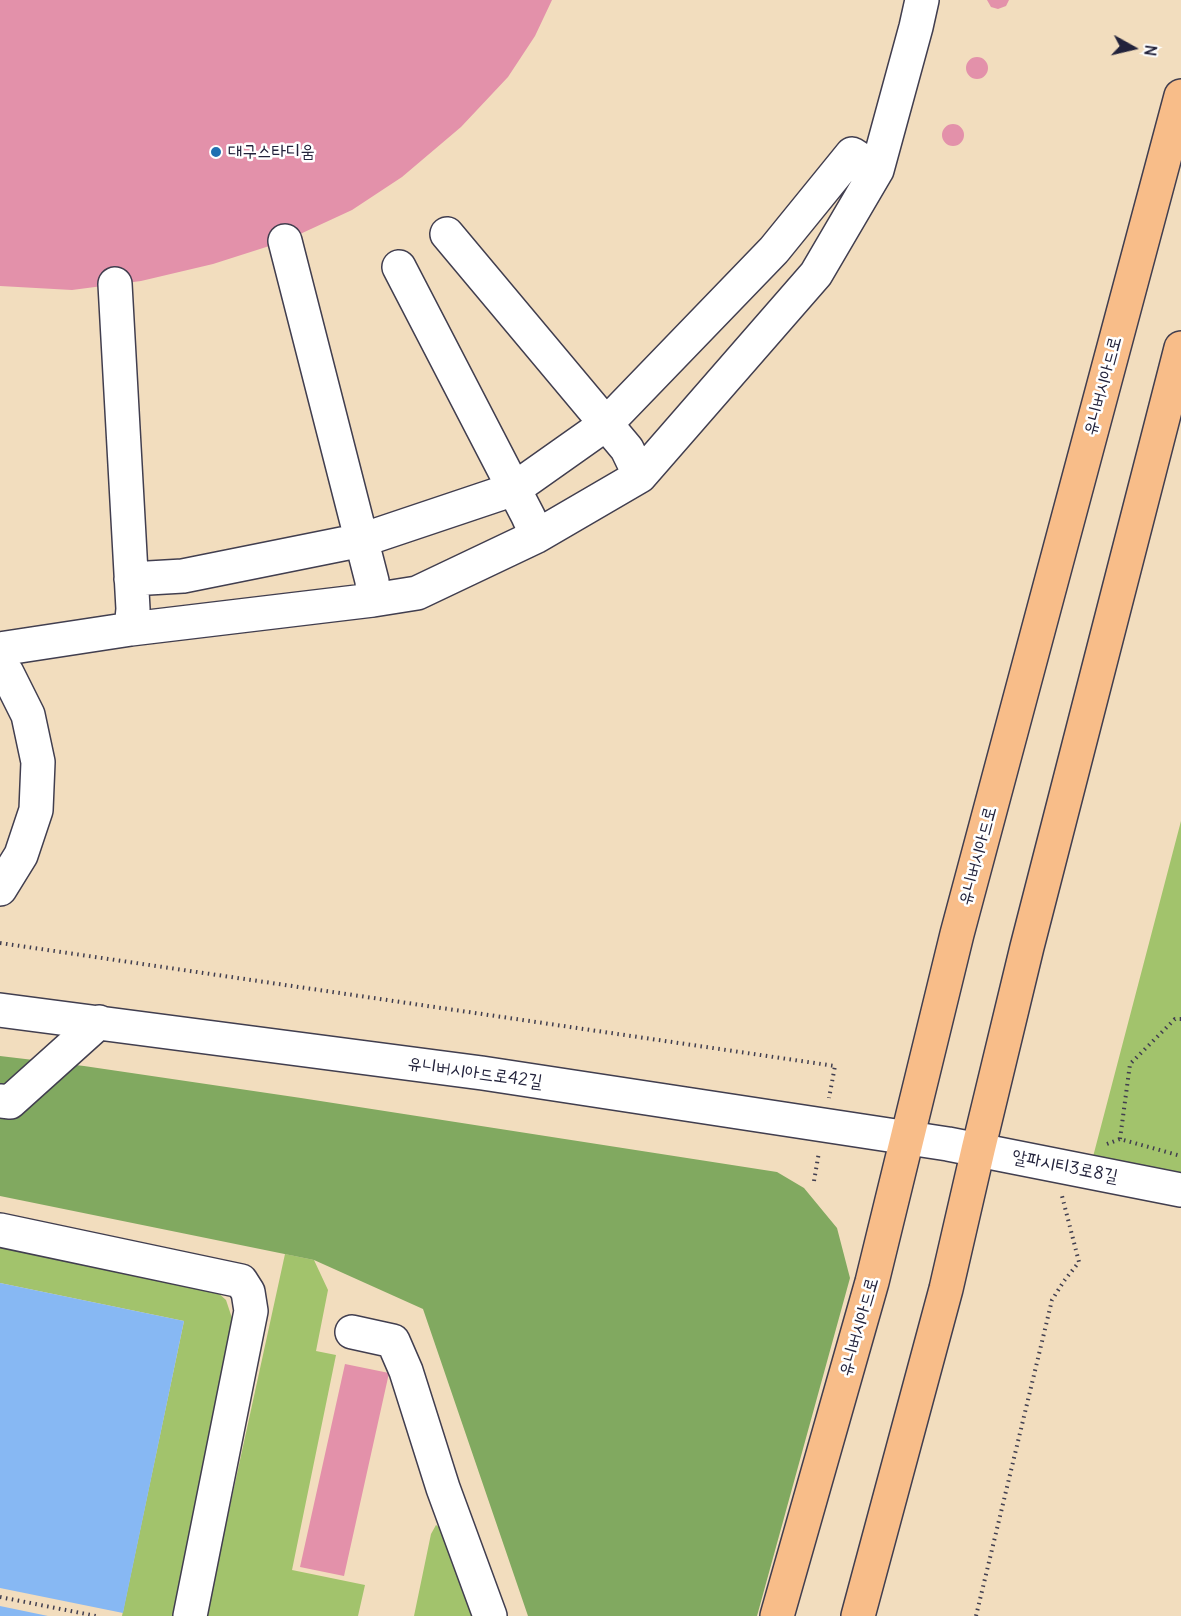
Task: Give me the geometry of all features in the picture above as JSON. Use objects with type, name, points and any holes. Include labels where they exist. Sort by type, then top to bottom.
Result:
[{"type":"main road","name":"유니버시아드로","points":[[777,1616],[872,1282],[960,922],[1181,96]]},
{"type":"main road","points":[[858,1616],[946,1289],[963,1147],[1027,947],[1181,348]]},
{"type":"street","points":[[0,649],[131,628],[417,593],[537,537],[640,476],[816,274],[877,170],[922,0]]},
{"type":"street","points":[[131,579],[183,576],[362,540],[514,489],[606,424],[774,250],[852,154],[877,170]]},
{"type":"street","points":[[447,234],[627,449],[640,476]]},
{"type":"street","points":[[285,241],[362,540],[372,581],[373,600]]},
{"type":"street","points":[[399,267],[537,537]]},
{"type":"street","points":[[115,284],[133,609],[131,628]]},
{"type":"street","points":[[0,663],[28,716],[38,762],[36,810],[21,855],[0,889]]},
{"type":"street","name":"유니버시아드로42길","points":[[0,1010],[482,1073],[963,1147]]},
{"type":"street","points":[[0,1101],[10,1102],[99,1023]]},
{"type":"street","name":"알파시티3로8길","points":[[963,1147],[1181,1190]]},
{"type":"street","points":[[0,1230],[241,1281],[248,1292],[251,1311],[190,1616]]},
{"type":"street","points":[[352,1332],[393,1341],[406,1371],[443,1488],[490,1616]]},
{"type":"path","points":[[0,943],[835,1066],[814,1181]]},
{"type":"path","points":[[1120,1140],[1130,1064],[1181,1013]]},
{"type":"path","points":[[1175,1019],[1181,1019]]},
{"type":"path","points":[[976,1616],[1052,1300],[1079,1262],[1054,1165]]},
{"type":"path","points":[[0,1597],[96,1616]]},
{"type":"green space","points":[[1181,821],[1181,1190],[1089,1172]]},
{"type":"green space","points":[[0,1056],[301,1098],[777,1172],[804,1188],[837,1228],[850,1278],[757,1616],[528,1616],[423,1309],[314,1260],[0,1196]]},
{"type":"green space","points":[[0,1244],[216,1291],[226,1300],[233,1321],[175,1616],[122,1616],[184,1321],[0,1283]]},
{"type":"green space","points":[[285,1254],[314,1260],[328,1290],[316,1351],[336,1355],[292,1570],[365,1585],[358,1616],[206,1616]]},
{"type":"green space","points":[[436,1525],[445,1532],[478,1616],[414,1616],[431,1534]]},
{"type":"water","points":[[0,1283],[184,1321],[123,1613],[0,1588]]},
{"type":"water","points":[[0,1606],[48,1616],[0,1616]]},
{"type":"building","name":"대구스타디움","points":[[0,0],[552,0],[535,36],[508,77],[461,127],[402,177],[352,210],[285,241],[213,264],[141,281],[72,290],[0,286]]},
{"type":"building","points":[[987,0],[1009,0],[1006,6],[998,9],[991,7]]},
{"type":"building","points":[[973,57],[981,57],[988,64],[988,72],[981,79],[973,79],[966,72],[966,64]]},
{"type":"building","points":[[949,124],[957,124],[964,131],[964,139],[957,146],[949,146],[942,139],[942,131]]},
{"type":"building","points":[[345,1364],[389,1373],[344,1576],[300,1567]]},
{"type":"place","name":"대구스타디움","points":[[216,152]]}]
